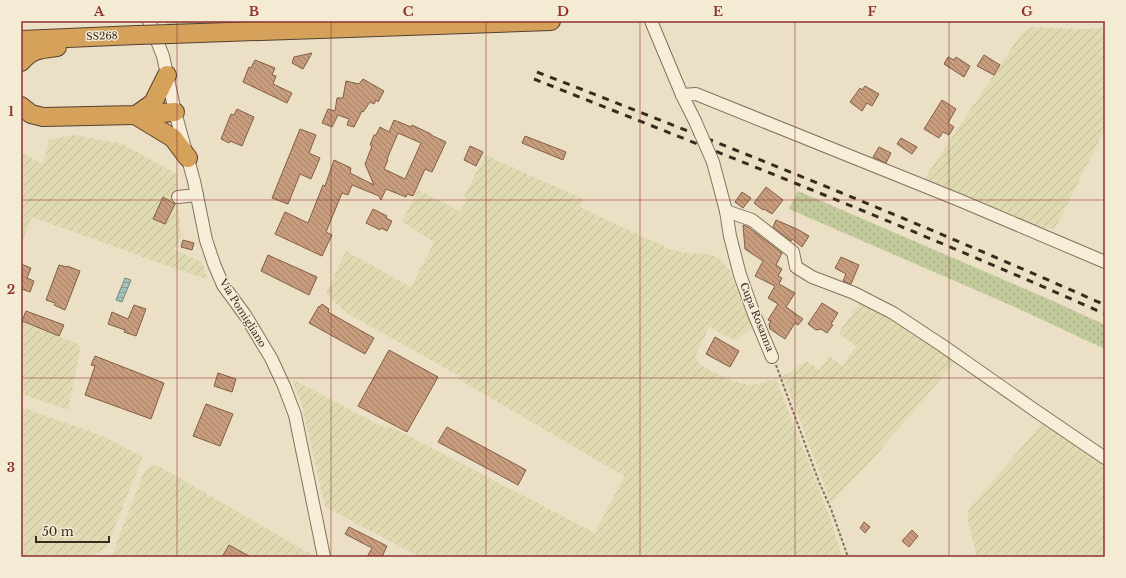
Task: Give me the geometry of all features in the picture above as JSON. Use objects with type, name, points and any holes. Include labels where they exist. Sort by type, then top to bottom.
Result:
[{"type":"highway","name":"SS268","points":[[21,40],[67,37],[551,21]]},
{"type":"highway","points":[[21,32],[67,37]]},
{"type":"highway","points":[[21,62],[29,54],[39,49],[86,42],[113,36]]},
{"type":"highway","points":[[135,115],[154,103],[167,74]]},
{"type":"highway","points":[[21,106],[31,114],[43,117],[135,115],[175,112]]},
{"type":"highway","points":[[135,115],[173,138],[188,158]]},
{"type":"street","name":"Via Pomigliano","points":[[149,21],[163,56],[175,112],[197,195],[206,240],[223,285],[245,315],[271,358],[295,415],[324,557]]},
{"type":"street","name":"Cupa Rosanna","points":[[651,21],[682,95],[713,162],[726,211],[730,236],[740,275],[772,357]]},
{"type":"street","points":[[682,95],[696,94],[959,200],[1105,262]]},
{"type":"street","points":[[178,197],[197,195]]},
{"type":"street","points":[[726,211],[752,220],[793,252],[796,266],[812,277],[854,293],[894,313],[1105,458]]},
{"type":"path","name":"Cupa Rosanna","points":[[772,357],[819,482],[832,509],[848,557]]},
{"type":"shaded area","points":[[1031,27],[1080,29],[1105,28],[1105,129],[1055,229],[1040,228],[922,182],[1021,34]]},
{"type":"shaded area","points":[[73,135],[121,143],[177,174],[180,232],[182,235],[175,250],[202,262],[207,278],[182,271],[32,217],[21,246],[21,153],[43,164],[49,140]]},
{"type":"shaded area","points":[[485,155],[583,199],[580,207],[670,249],[685,253],[710,254],[720,259],[730,271],[752,328],[737,340],[733,340],[709,327],[696,358],[699,363],[712,372],[747,385],[776,379],[831,520],[842,557],[420,557],[325,507],[301,402],[292,379],[385,428],[388,425],[595,533],[624,476],[458,379],[459,376],[345,312],[327,295],[327,291],[346,251],[411,287],[434,242],[402,222],[418,190],[460,211],[467,200],[464,196]]},
{"type":"shaded area","points":[[861,301],[875,308],[957,360],[870,462],[831,503],[783,376],[807,361],[819,370],[829,356],[842,366],[856,346],[839,334],[839,332]]},
{"type":"shaded area","points":[[21,322],[81,345],[68,410],[21,394]]},
{"type":"shaded area","points":[[21,407],[105,437],[143,457],[106,548],[89,557],[21,557]]},
{"type":"shaded area","points":[[1044,421],[1105,463],[1105,557],[977,557],[967,516],[969,509]]},
{"type":"shaded area","points":[[157,465],[316,557],[111,557],[144,472],[151,466]]},
{"type":"green space","points":[[167,21],[292,21],[167,25]]},
{"type":"green space","points":[[798,191],[1105,325],[1105,349],[1017,308],[789,209]]},
{"type":"water","points":[[125,278],[131,280],[122,302],[116,300]]},
{"type":"building","points":[[312,53],[303,69],[292,63],[294,57]]},
{"type":"building","points":[[984,55],[1000,65],[994,75],[977,66]]},
{"type":"building","points":[[948,57],[954,60],[956,57],[970,66],[964,77],[944,64]]},
{"type":"building","points":[[255,60],[275,68],[272,75],[276,76],[273,84],[292,93],[287,103],[243,82],[249,67],[251,68]]},
{"type":"building","points":[[363,79],[384,91],[378,102],[376,100],[374,104],[370,102],[363,112],[362,111],[354,127],[347,125],[349,119],[338,115],[332,127],[322,123],[328,109],[335,111],[337,98],[343,98],[346,81],[359,84]]},
{"type":"building","points":[[865,86],[879,94],[872,106],[867,103],[862,111],[850,102],[860,88],[862,90]]},
{"type":"building","points":[[942,100],[956,109],[948,123],[954,127],[949,135],[943,132],[939,138],[924,129]]},
{"type":"building","points":[[237,109],[254,117],[242,146],[230,141],[229,143],[221,139],[231,114],[234,115]]},
{"type":"building","points":[[394,120],[411,127],[412,125],[446,142],[432,172],[425,169],[413,196],[407,194],[406,197],[386,189],[381,200],[379,196],[352,185],[348,195],[342,193],[326,232],[332,235],[322,256],[275,234],[285,212],[308,223],[323,185],[325,186],[334,160],[351,168],[350,173],[374,185],[365,164],[372,146],[370,145],[374,135],[376,135],[380,127],[389,132]],"holes":[[[398,133],[421,143],[405,179],[384,169]]]},
{"type":"building","points":[[300,129],[316,135],[309,153],[320,158],[311,179],[300,174],[288,204],[272,198]]},
{"type":"building","points":[[525,136],[566,152],[563,160],[522,143]]},
{"type":"building","points":[[901,138],[917,147],[912,154],[897,144]]},
{"type":"building","points":[[470,146],[483,152],[476,166],[464,160]]},
{"type":"building","points":[[879,147],[891,153],[886,163],[873,157]]},
{"type":"building","points":[[766,187],[783,200],[772,214],[764,209],[763,210],[754,203]]},
{"type":"building","points":[[742,192],[751,198],[743,208],[735,202]]},
{"type":"building","points":[[163,197],[175,204],[165,224],[153,219]]},
{"type":"building","points":[[373,209],[387,216],[386,218],[392,221],[387,231],[381,228],[380,230],[366,223]]},
{"type":"building","points":[[776,220],[809,236],[802,247],[792,239],[791,241],[773,227]]},
{"type":"building","points":[[743,225],[748,227],[782,253],[776,265],[782,269],[778,276],[782,278],[779,284],[795,293],[786,307],[803,319],[798,325],[795,323],[785,339],[770,329],[769,324],[771,321],[768,320],[778,304],[768,298],[775,286],[755,276],[763,261],[745,249]]},
{"type":"building","points":[[183,240],[194,243],[192,250],[181,247]]},
{"type":"building","points":[[268,255],[317,277],[309,295],[261,271]]},
{"type":"building","points":[[841,257],[859,265],[851,284],[843,281],[846,274],[835,268]]},
{"type":"building","points":[[21,264],[31,268],[27,278],[34,281],[30,292],[22,289],[21,291]]},
{"type":"building","points":[[59,265],[67,266],[80,271],[65,310],[54,305],[55,303],[46,300]]},
{"type":"building","points":[[822,303],[838,313],[831,324],[833,325],[827,333],[821,329],[816,330],[808,324]]},
{"type":"building","points":[[322,304],[329,309],[328,312],[374,338],[365,354],[309,323],[319,306],[320,307]]},
{"type":"building","points":[[134,305],[146,309],[136,336],[108,324],[112,312],[128,319]]},
{"type":"building","points":[[26,311],[64,325],[59,336],[22,321]]},
{"type":"building","points":[[715,337],[739,351],[730,367],[706,354]]},
{"type":"building","points":[[389,350],[438,377],[407,432],[358,406]]},
{"type":"building","points":[[95,356],[164,383],[151,419],[85,395],[95,366],[91,365]]},
{"type":"building","points":[[218,373],[236,379],[232,392],[214,386]]},
{"type":"building","points":[[206,404],[233,414],[220,446],[193,436]]},
{"type":"building","points":[[447,427],[526,470],[518,485],[438,442]]},
{"type":"building","points":[[864,522],[870,527],[865,533],[860,528]]},
{"type":"building","points":[[349,527],[387,546],[382,557],[367,557],[372,548],[345,534]]},
{"type":"building","points":[[912,530],[918,536],[909,547],[902,541]]},
{"type":"building","points":[[229,545],[251,557],[222,557]]},
{"type":"railway","points":[[537,72],[822,185],[1035,274],[1105,305]]},
{"type":"railway","points":[[534,79],[892,223],[1105,314]]}]
